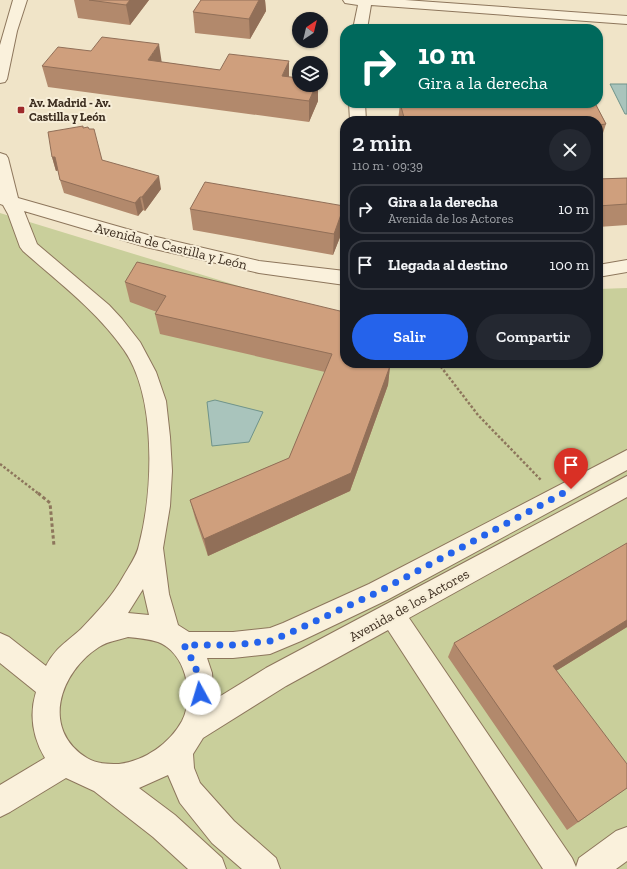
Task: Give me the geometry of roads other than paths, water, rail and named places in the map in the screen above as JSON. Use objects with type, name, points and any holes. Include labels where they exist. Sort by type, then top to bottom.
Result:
[{"type":"street","points":[[0,79],[10,31],[20,0]]},
{"type":"street","points":[[350,0],[627,20]]},
{"type":"street","points":[[361,24],[365,1]]},
{"type":"street","points":[[1,161],[5,200],[17,214],[29,247],[102,310],[133,347],[146,372],[155,401],[161,471],[158,506],[151,548],[156,594],[176,639],[195,664],[200,685],[199,703],[185,738],[180,768],[190,793],[223,832],[265,869]]},
{"type":"street","name":"Avenida de Castilla y León","points":[[5,200],[146,241],[259,267],[340,277]]},
{"type":"street","points":[[29,247],[32,233],[51,214]]},
{"type":"street","points":[[603,270],[627,266]]},
{"type":"street","name":"Avenida de los Actores","points":[[176,639],[233,645],[270,641],[378,592],[627,459]]},
{"type":"street","name":"Avenida de los Actores","points":[[101,778],[122,779],[143,773],[162,762],[185,738],[276,677],[308,661],[627,486]]},
{"type":"street","points":[[151,548],[127,593],[113,613],[90,638],[73,651],[64,662],[51,687],[46,707],[48,727],[54,746],[66,762],[82,772],[101,778],[164,826],[211,869]]},
{"type":"street","points":[[392,614],[561,869]]},
{"type":"street","points":[[90,638],[109,629],[128,625],[148,626],[176,639]]},
{"type":"street","points":[[0,646],[51,687]]},
{"type":"street","points":[[0,802],[66,762]]},
{"type":"street","points":[[590,869],[627,842]]},
{"type":"water","points":[[610,84],[627,84],[627,114],[625,114]]},
{"type":"water","points":[[215,400],[263,412],[249,442],[212,446],[207,402]]},
{"type":"place","name":"Av. Madrid - Av. Castilla y León","points":[[21,110]]}]
